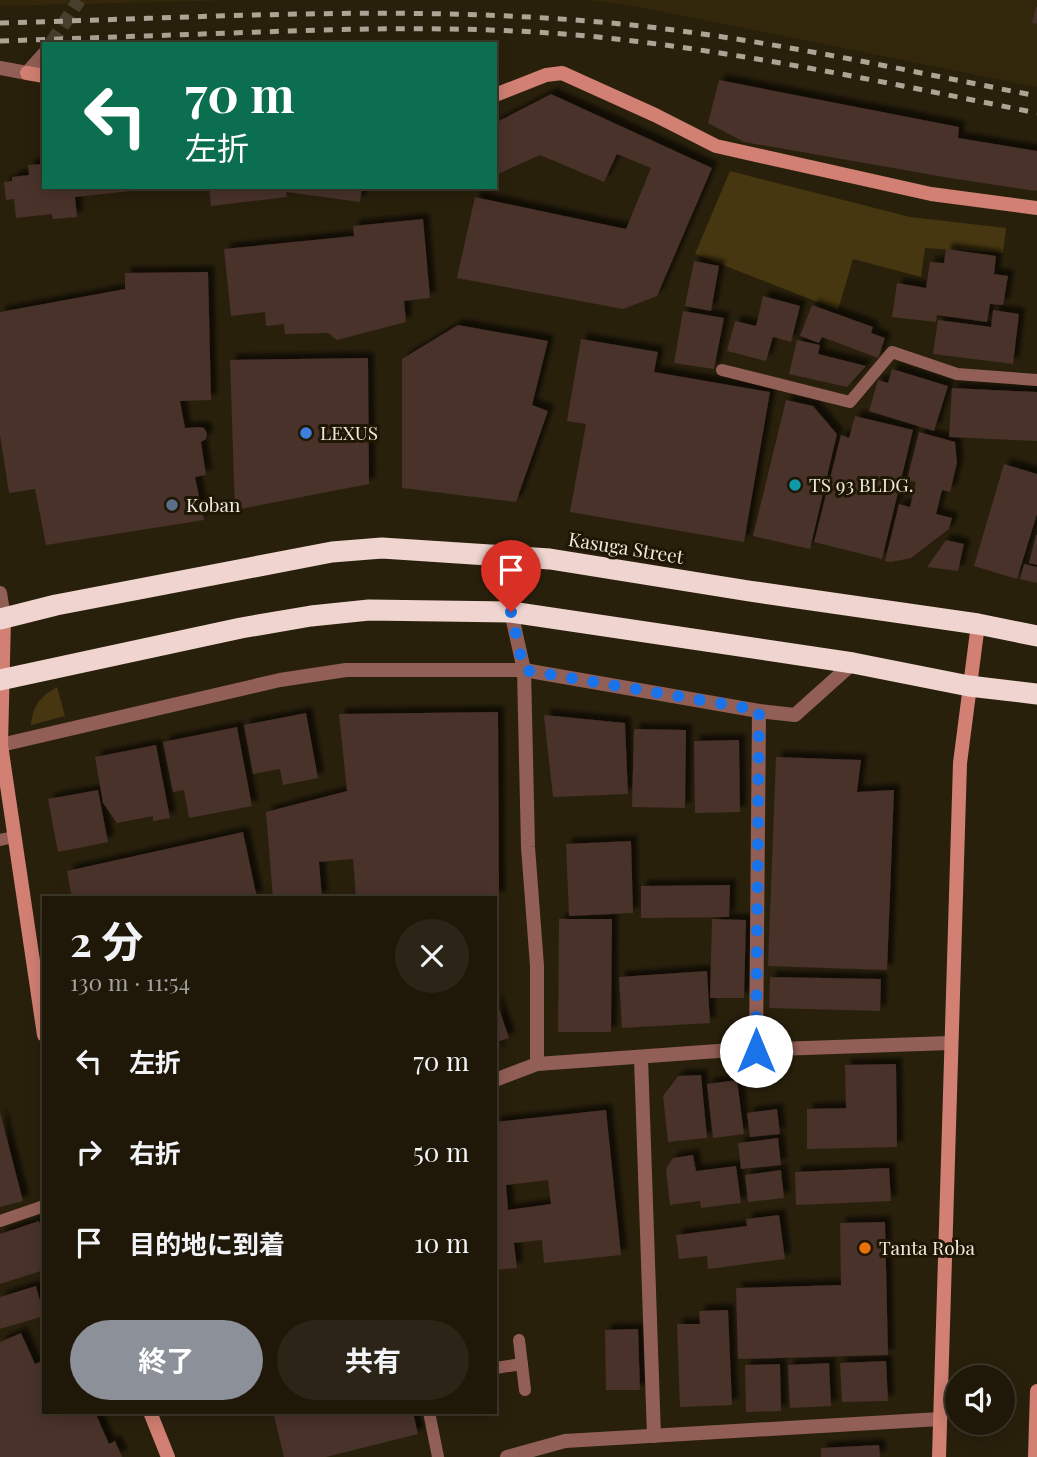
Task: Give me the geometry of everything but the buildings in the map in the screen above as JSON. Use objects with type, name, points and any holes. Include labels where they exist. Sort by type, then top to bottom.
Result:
[{"type":"highway","name":"Kasuga Street","points":[[2,618],[56,605],[332,552],[382,548],[550,559],[978,624],[1037,636]]},
{"type":"highway","points":[[1,680],[241,628],[311,616],[369,610],[511,612],[853,663],[969,686],[1037,694]]},
{"type":"street","points":[[27,73],[42,56]]},
{"type":"street","points":[[0,68],[42,76]]},
{"type":"street","points":[[497,94],[546,75],[562,73],[716,146],[930,194],[1037,208]]},
{"type":"street","points":[[0,593],[1,745],[7,838],[42,1024]]},
{"type":"street","points":[[511,612],[524,670],[528,847],[537,966],[537,1064]]},
{"type":"street","points":[[939,1457],[960,763],[978,624]]},
{"type":"street","points":[[1,745],[280,680],[346,670],[524,670],[796,715],[853,663]]},
{"type":"street","points":[[756,1051],[759,710]]},
{"type":"street","points":[[497,1079],[537,1064],[718,1051],[950,1043]]},
{"type":"street","points":[[641,1058],[654,1436]]},
{"type":"street","points":[[1035,1457],[1037,1391]]},
{"type":"street","points":[[151,1414],[169,1457]]},
{"type":"street","points":[[508,1457],[565,1441],[940,1419]]},
{"type":"lane","points":[[722,370],[850,402],[891,352],[957,374],[1037,380]]},
{"type":"lane","points":[[0,1221],[42,1207]]},
{"type":"lane","points":[[519,1340],[526,1390]]},
{"type":"lane","points":[[497,1368],[522,1364]]},
{"type":"lane","points":[[429,1414],[438,1457]]},
{"type":"shaded area","points":[[0,0],[241,0],[0,6]]},
{"type":"shaded area","points":[[587,0],[1037,0],[1037,87],[633,6]]},
{"type":"shaded area","points":[[730,171],[910,217],[1006,228],[1003,253],[925,248],[921,277],[853,259],[838,310],[695,254]]},
{"type":"shaded area","points":[[57,687],[65,716],[31,725],[38,702]]},
{"type":"tunnel","points":[[52,42],[79,0]]},
{"type":"railway","points":[[0,23],[368,13],[514,16],[588,21],[757,42],[1037,96]]},
{"type":"railway","points":[[0,41],[383,29],[547,33],[645,42],[757,59],[1037,113]]},
{"type":"place","name":"LEXUS","points":[[306,433]]},
{"type":"place","name":"TS 93 BLDG.","points":[[795,485]]},
{"type":"place","name":"Koban","points":[[172,505]]},
{"type":"place","name":"Tanta Roba","points":[[865,1248]]},
{"type":"route","points":[[511,612],[524,670],[759,710],[756,1051]]}]
